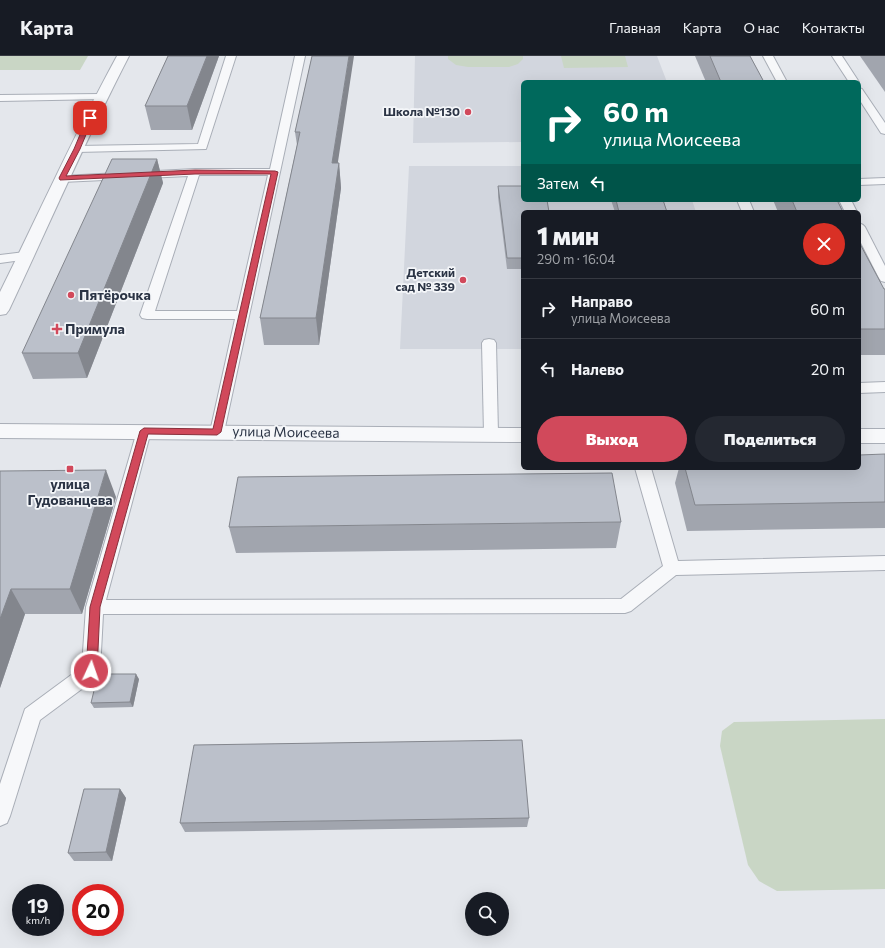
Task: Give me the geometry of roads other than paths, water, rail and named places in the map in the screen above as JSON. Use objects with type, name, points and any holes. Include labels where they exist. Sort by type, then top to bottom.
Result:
[{"type":"street","points":[[0,310],[77,149],[90,118],[123,56]]},
{"type":"street","name":"улица Моисеева","points":[[0,431],[521,435]]},
{"type":"street","points":[[861,436],[885,436]]},
{"type":"lane","points":[[77,149],[202,147],[231,56]]},
{"type":"lane","points":[[217,432],[300,56]]},
{"type":"lane","points":[[768,56],[781,80]]},
{"type":"lane","points":[[837,56],[853,80]]},
{"type":"lane","points":[[861,93],[885,131]]},
{"type":"lane","points":[[0,98],[101,97]]},
{"type":"lane","points":[[62,178],[195,172],[275,172]]},
{"type":"lane","points":[[195,172],[147,315],[243,315]]},
{"type":"lane","points":[[861,182],[885,181]]},
{"type":"lane","points":[[861,231],[885,278]]},
{"type":"lane","points":[[0,259],[25,256]]},
{"type":"lane","points":[[489,343],[491,434]]},
{"type":"lane","points":[[861,388],[885,387]]},
{"type":"lane","points":[[0,816],[32,715],[91,671],[95,607],[144,431]]},
{"type":"lane","points":[[644,470],[672,568]]},
{"type":"lane","points":[[95,607],[625,606],[672,568],[885,563]]},
{"type":"place","name":"Школа №130","points":[[468,112]]},
{"type":"place","name":"Детский сад № 339","points":[[463,280]]},
{"type":"place","name":"Пятёрочка","points":[[71,295]]},
{"type":"place","name":"Примула","points":[[57,329]]},
{"type":"place","name":"улица Гудованцева","points":[[70,469]]}]
